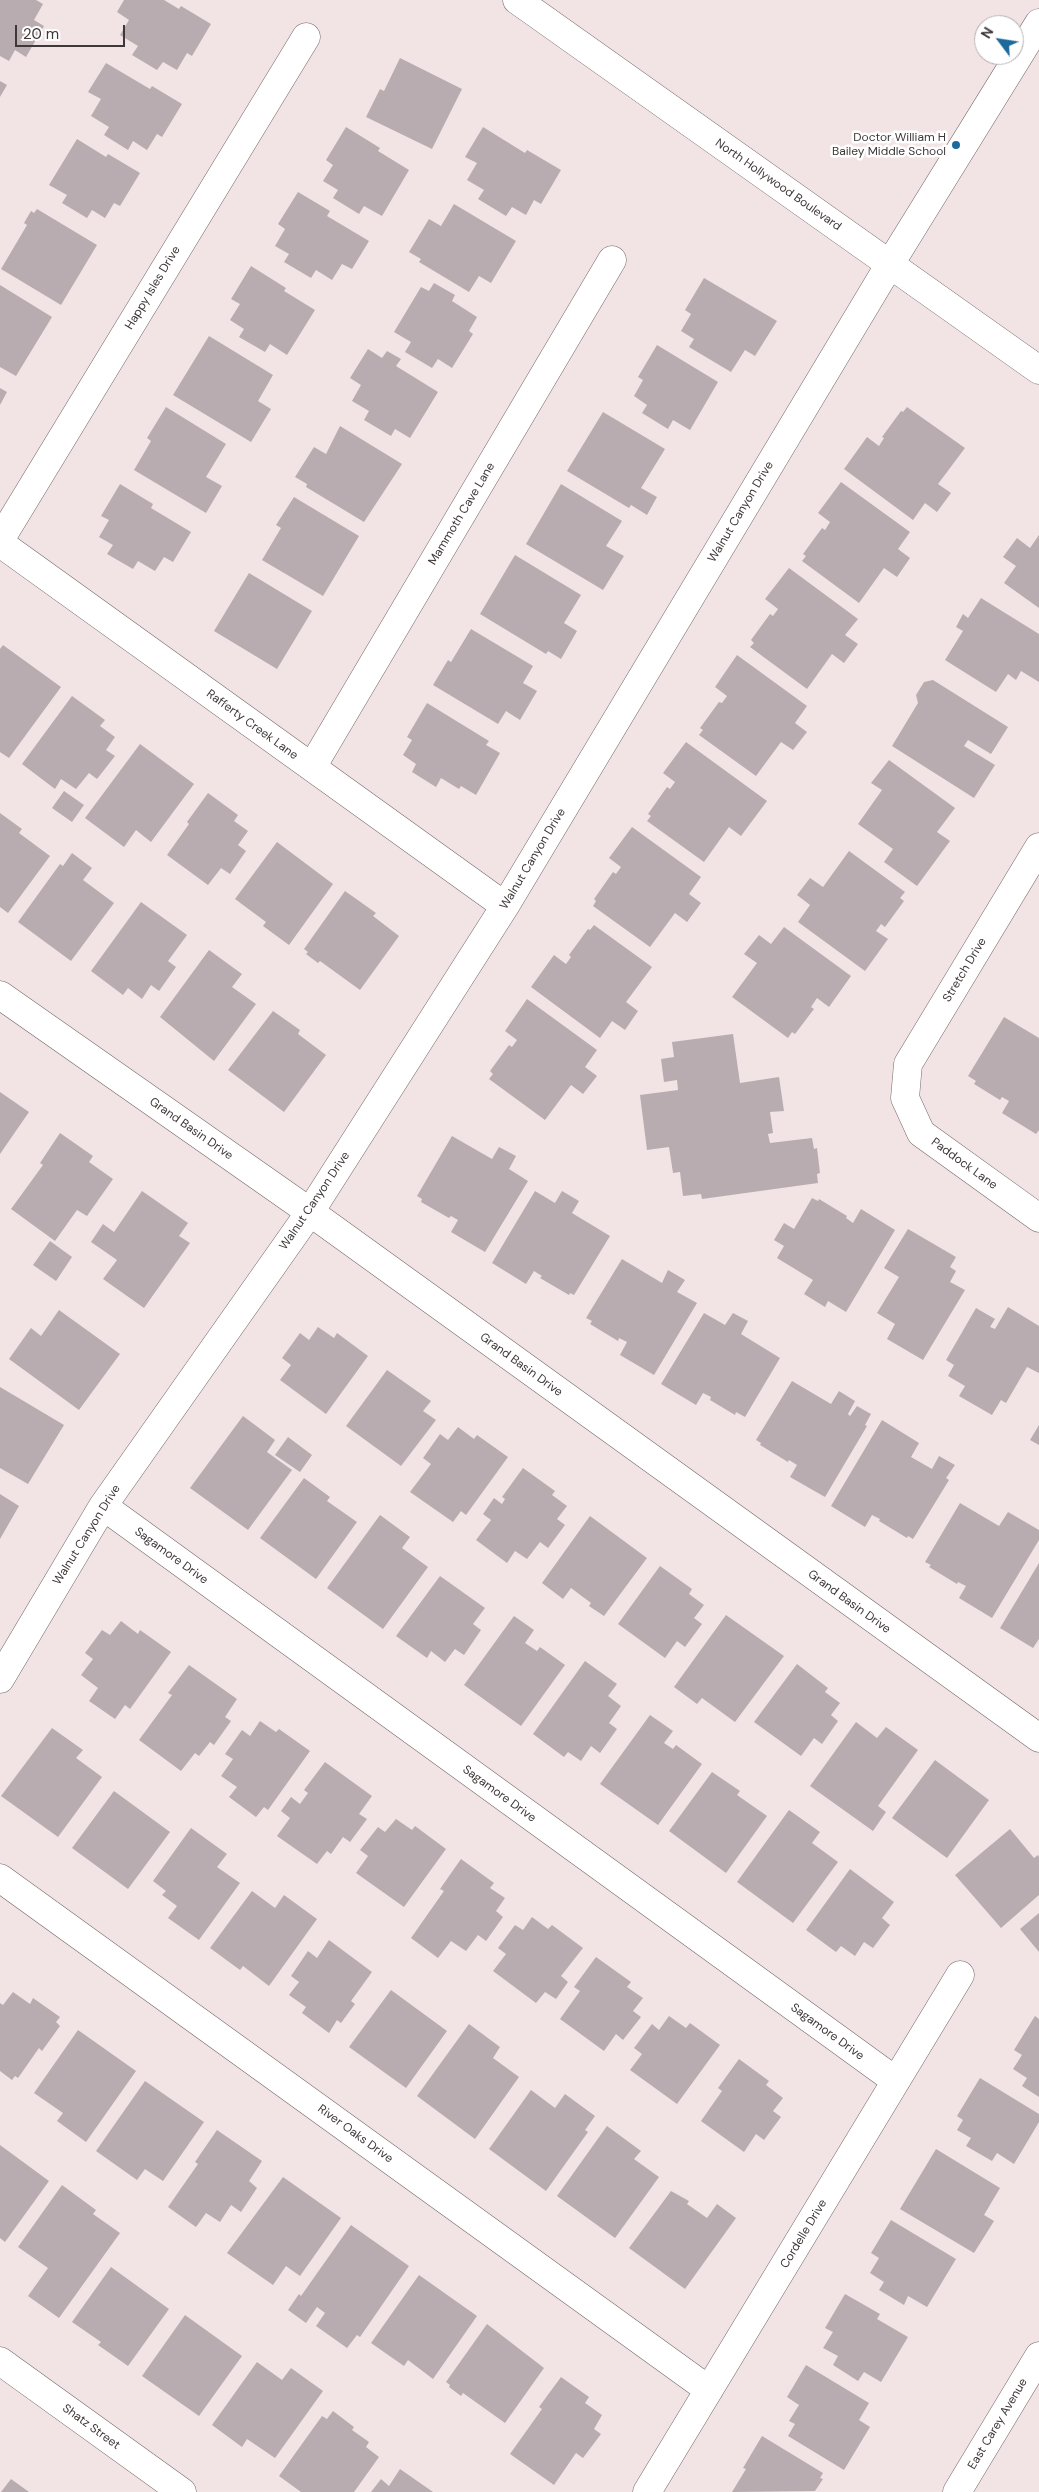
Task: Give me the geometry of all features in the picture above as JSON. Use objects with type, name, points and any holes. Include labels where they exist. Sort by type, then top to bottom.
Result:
[{"type":"street","name":"North Hollywood Boulevard","points":[[517,0],[1039,370]]},
{"type":"street","name":"Walnut Canyon Drive","points":[[0,1679],[103,1506],[310,1212],[505,906],[890,264],[1039,22]]},
{"type":"street","name":"Happy Isles Drive","points":[[0,542],[306,37]]},
{"type":"street","name":"Mammoth Cave Lane","points":[[312,768],[612,260]]},
{"type":"street","name":"Rafferty Creek Lane","points":[[0,542],[505,906]]},
{"type":"street","name":"Stretch Drive","points":[[904,1098],[908,1064],[1039,846]]},
{"type":"street","name":"Grand Basin Drive","points":[[0,995],[310,1212],[1039,1738]]},
{"type":"street","name":"Paddock Lane","points":[[904,1098],[921,1133],[1039,1218]]},
{"type":"street","name":"Sagamore Drive","points":[[103,1506],[896,2081]]},
{"type":"street","name":"River Oaks Drive","points":[[0,1878],[710,2390]]},
{"type":"street","name":"Cordelle Drive","points":[[647,2492],[960,1975]]},
{"type":"street","name":"East Carey Avenue","points":[[957,2492],[1039,2356]]},
{"type":"street","name":"Shatz Street","points":[[0,2361],[182,2492]]},
{"type":"building","points":[[0,0],[36,0],[43,4],[34,20],[44,26],[26,57],[15,50],[9,61],[0,56]]},
{"type":"building","points":[[124,0],[164,0],[179,9],[181,6],[211,24],[192,56],[187,53],[177,70],[163,62],[157,70],[132,55],[138,46],[120,35],[129,20],[117,12]]},
{"type":"building","points":[[400,58],[462,89],[432,149],[366,117],[380,89],[384,91]]},
{"type":"building","points":[[106,63],[150,89],[152,86],[182,104],[162,137],[157,134],[147,150],[133,141],[128,150],[104,135],[109,127],[91,116],[101,99],[88,92]]},
{"type":"building","points":[[0,81],[7,85],[0,97]]},
{"type":"building","points":[[346,127],[380,148],[378,151],[409,170],[382,216],[364,206],[359,214],[333,198],[338,190],[323,181],[333,165],[326,160]]},
{"type":"building","points":[[483,127],[525,153],[527,150],[561,170],[541,204],[534,200],[526,215],[512,207],[506,216],[478,199],[484,190],[467,180],[477,163],[465,157]]},
{"type":"building","points":[[77,139],[106,157],[108,154],[140,173],[120,206],[114,203],[105,218],[92,210],[87,218],[62,203],[67,195],[49,185]]},
{"type":"building","points":[[298,192],[330,211],[327,216],[369,241],[352,269],[342,264],[332,280],[316,270],[311,278],[284,262],[289,254],[275,246],[285,229],[278,224]]},
{"type":"building","points":[[454,204],[516,241],[491,283],[479,276],[469,292],[419,262],[421,259],[409,252],[429,219],[441,226]]},
{"type":"building","points":[[37,209],[97,245],[61,305],[1,269],[27,225],[24,223],[31,211],[34,213]]},
{"type":"building","points":[[251,266],[286,288],[284,291],[315,310],[287,355],[270,344],[265,352],[239,337],[244,329],[230,320],[240,304],[231,299]]},
{"type":"building","points":[[704,278],[777,321],[755,356],[745,350],[731,372],[689,347],[694,339],[681,331],[691,314],[685,310]]},
{"type":"building","points":[[434,283],[455,295],[452,301],[477,317],[469,331],[473,334],[452,368],[438,359],[432,368],[405,352],[411,342],[394,332],[421,287],[429,291]]},
{"type":"building","points":[[0,285],[52,317],[16,376],[0,367]]},
{"type":"building","points":[[209,336],[273,375],[258,401],[271,409],[251,442],[173,395]]},
{"type":"building","points":[[657,345],[718,382],[690,430],[673,420],[668,429],[642,413],[647,405],[634,396],[643,380],[638,377]]},
{"type":"building","points":[[368,349],[382,358],[387,351],[401,359],[396,366],[438,392],[410,438],[395,429],[391,436],[364,420],[369,411],[352,401],[361,385],[350,378]]},
{"type":"building","points":[[0,388],[7,392],[0,405]]},
{"type":"building","points":[[166,407],[226,444],[206,477],[222,486],[206,513],[134,470],[151,441],[147,438]]},
{"type":"building","points":[[907,407],[965,448],[938,484],[951,493],[937,512],[925,503],[913,520],[844,469],[867,437],[879,446],[884,438],[882,437],[901,411],[903,412]]},
{"type":"building","points":[[603,412],[665,449],[641,488],[657,497],[647,515],[631,505],[629,508],[567,471]]},
{"type":"building","points":[[340,426],[402,464],[364,522],[306,487],[307,484],[295,477],[314,447],[326,454]]},
{"type":"building","points":[[841,482],[910,532],[898,549],[910,558],[897,577],[884,568],[859,603],[802,561],[806,556],[803,554],[822,528],[825,530],[830,522],[818,513]]},
{"type":"building","points":[[120,484],[153,504],[151,508],[191,532],[173,562],[164,557],[155,571],[138,561],[133,569],[107,554],[113,545],[99,537],[109,520],[101,516]]},
{"type":"building","points":[[561,484],[622,521],[606,546],[624,556],[603,590],[526,544]]},
{"type":"building","points":[[294,497],[359,536],[323,596],[262,560],[281,528],[276,525]]},
{"type":"building","points":[[1039,535],[1039,608],[1004,583],[1016,566],[1003,557],[1017,538],[1030,548]]},
{"type":"building","points":[[515,555],[581,595],[564,623],[577,631],[561,659],[548,651],[546,654],[480,614]]},
{"type":"building","points":[[789,568],[858,619],[845,635],[858,644],[844,663],[832,654],[807,689],[750,647],[754,643],[751,640],[770,614],[773,616],[778,609],[765,599]]},
{"type":"building","points":[[249,573],[312,611],[277,669],[214,631]]},
{"type":"building","points":[[981,598],[1039,634],[1039,682],[1021,671],[1016,680],[1008,674],[996,692],[945,660],[963,631],[956,627],[963,614],[968,618]]},
{"type":"building","points":[[471,629],[533,666],[523,683],[537,691],[520,720],[506,711],[498,724],[433,685],[448,660],[451,662]]},
{"type":"building","points":[[3,645],[61,687],[9,758],[0,752],[0,649]]},
{"type":"building","points":[[737,655],[807,706],[795,723],[807,732],[793,750],[781,742],[756,776],[699,735],[703,730],[700,728],[719,702],[722,703],[727,696],[715,687]]},
{"type":"building","points":[[933,680],[1008,727],[991,754],[968,740],[964,746],[995,765],[974,798],[892,746],[918,703],[916,695],[924,682]]},
{"type":"building","points":[[72,696],[105,720],[100,726],[115,737],[106,750],[115,756],[97,779],[89,773],[76,789],[61,779],[55,789],[22,764]]},
{"type":"building","points":[[427,703],[489,741],[486,745],[500,753],[476,795],[461,786],[459,789],[441,778],[436,787],[412,772],[416,764],[403,755],[412,740],[407,737]]},
{"type":"building","points":[[686,742],[767,801],[741,836],[729,827],[704,862],[647,821],[651,816],[648,814],[667,787],[670,789],[675,782],[663,773]]},
{"type":"building","points":[[140,744],[194,784],[151,842],[136,830],[124,847],[85,818]]},
{"type":"building","points":[[889,760],[955,808],[937,832],[950,841],[917,886],[884,862],[893,849],[858,824],[882,790],[871,783]]},
{"type":"building","points":[[64,791],[84,805],[72,822],[52,808]]},
{"type":"building","points":[[208,793],[238,815],[234,821],[248,831],[238,845],[246,851],[230,874],[221,868],[208,885],[167,855],[189,824],[187,822]]},
{"type":"building","points":[[0,813],[22,829],[19,833],[50,856],[8,913],[0,907]]},
{"type":"building","points":[[632,827],[701,877],[689,894],[701,903],[687,922],[675,913],[650,947],[593,906],[596,901],[594,899],[613,872],[616,874],[621,867],[609,858]]},
{"type":"building","points":[[277,842],[333,884],[289,945],[263,926],[266,922],[235,899]]},
{"type":"building","points":[[849,851],[905,892],[900,898],[904,901],[885,927],[881,924],[876,931],[888,939],[865,971],[798,922],[810,905],[797,895],[810,878],[823,887]]},
{"type":"building","points":[[72,853],[92,868],[83,880],[114,903],[71,961],[18,922],[60,864],[63,866]]},
{"type":"building","points":[[345,891],[376,913],[373,916],[399,936],[360,990],[320,961],[318,963],[306,954],[308,952],[304,949]]},
{"type":"building","points":[[141,902],[187,935],[168,961],[176,967],[159,991],[151,985],[142,999],[128,988],[123,995],[91,971]]},
{"type":"building","points":[[594,925],[652,967],[626,1002],[638,1011],[625,1030],[612,1021],[600,1038],[531,987],[554,955],[566,964],[571,957],[569,955],[588,929],[590,930]]},
{"type":"building","points":[[784,927],[851,976],[829,1007],[817,998],[811,1007],[814,1009],[795,1034],[792,1032],[788,1038],[732,997],[757,963],[744,954],[759,935],[771,944]]},
{"type":"building","points":[[209,950],[242,974],[232,987],[256,1004],[214,1061],[160,1017]]},
{"type":"building","points":[[527,999],[597,1050],[585,1067],[597,1076],[583,1094],[571,1085],[545,1120],[489,1079],[493,1074],[490,1071],[509,1045],[512,1047],[517,1040],[505,1031]]},
{"type":"building","points":[[273,1011],[300,1030],[298,1034],[326,1055],[284,1112],[228,1070]]},
{"type":"building","points":[[1004,1017],[1039,1038],[1039,1130],[1036,1134],[1002,1113],[1009,1101],[1002,1097],[1000,1100],[974,1084],[976,1081],[968,1076]]},
{"type":"building","points":[[733,1034],[740,1083],[779,1077],[784,1111],[770,1112],[773,1133],[768,1134],[770,1143],[812,1138],[814,1149],[817,1148],[820,1173],[817,1174],[818,1183],[702,1199],[701,1194],[683,1196],[680,1172],[673,1173],[669,1147],[647,1150],[640,1095],[678,1090],[677,1080],[664,1082],[661,1059],[674,1057],[672,1042]]},
{"type":"building","points":[[0,1092],[29,1112],[0,1154]]},
{"type":"building","points":[[60,1133],[93,1156],[89,1162],[113,1179],[87,1216],[77,1210],[55,1241],[11,1209],[43,1165],[40,1163]]},
{"type":"building","points":[[452,1136],[492,1159],[499,1147],[516,1156],[509,1169],[528,1181],[485,1252],[451,1232],[458,1220],[451,1216],[449,1218],[421,1202],[422,1199],[417,1196]]},
{"type":"building","points":[[142,1191],[188,1223],[179,1236],[190,1243],[144,1308],[103,1279],[117,1260],[91,1242],[103,1224],[114,1232]]},
{"type":"building","points":[[535,1191],[555,1203],[562,1191],[579,1201],[572,1213],[610,1236],[574,1295],[570,1293],[569,1295],[540,1278],[542,1276],[534,1271],[526,1284],[492,1263]]},
{"type":"building","points":[[812,1198],[818,1201],[819,1199],[847,1216],[846,1218],[853,1223],[861,1209],[895,1230],[846,1312],[828,1301],[825,1307],[804,1294],[813,1280],[777,1258],[784,1246],[774,1240],[784,1223],[794,1229]]},
{"type":"building","points":[[908,1229],[956,1257],[950,1267],[956,1271],[950,1282],[965,1290],[923,1360],[887,1339],[895,1324],[877,1313],[899,1277],[884,1268]]},
{"type":"building","points":[[50,1241],[72,1257],[56,1281],[33,1265]]},
{"type":"building","points":[[622,1259],[662,1283],[668,1270],[685,1280],[677,1292],[697,1303],[654,1375],[620,1355],[627,1342],[619,1338],[618,1341],[590,1324],[592,1321],[586,1318]]},
{"type":"building","points":[[1008,1307],[1039,1326],[1039,1373],[1027,1367],[1006,1403],[1001,1400],[992,1415],[959,1396],[965,1386],[948,1376],[954,1365],[946,1360],[976,1308],[995,1319],[990,1327],[995,1329]]},
{"type":"building","points":[[59,1310],[120,1354],[79,1410],[9,1359],[31,1328],[41,1336]]},
{"type":"building","points":[[704,1313],[725,1325],[733,1313],[748,1321],[741,1334],[780,1358],[745,1417],[736,1412],[735,1415],[710,1400],[711,1397],[703,1393],[696,1405],[661,1384]]},
{"type":"building","points":[[318,1327],[334,1338],[337,1333],[368,1356],[326,1414],[280,1380],[291,1365],[282,1358],[300,1333],[309,1340]]},
{"type":"building","points":[[387,1370],[431,1401],[423,1411],[436,1420],[401,1466],[346,1426]]},
{"type":"building","points":[[792,1381],[831,1404],[839,1391],[855,1401],[848,1414],[850,1416],[857,1406],[871,1414],[865,1425],[867,1426],[825,1497],[790,1477],[797,1465],[789,1460],[788,1462],[760,1445],[761,1443],[756,1440]]},
{"type":"building","points":[[0,1387],[64,1425],[28,1484],[0,1468]]},
{"type":"building","points":[[243,1416],[275,1440],[267,1452],[292,1470],[248,1530],[190,1488]]},
{"type":"building","points":[[882,1420],[919,1443],[911,1457],[932,1469],[939,1456],[955,1465],[946,1478],[949,1480],[913,1539],[908,1536],[907,1538],[872,1515],[865,1527],[831,1506]]},
{"type":"building","points":[[1039,1425],[1039,1445],[1030,1440]]},
{"type":"building","points":[[458,1427],[474,1439],[477,1435],[508,1457],[466,1515],[461,1511],[453,1522],[410,1492],[431,1464],[423,1458],[440,1434],[448,1440]]},
{"type":"building","points":[[288,1437],[312,1455],[300,1472],[275,1455]]},
{"type":"building","points":[[523,1468],[555,1491],[552,1495],[567,1506],[557,1519],[565,1525],[548,1548],[540,1542],[527,1559],[515,1551],[507,1563],[476,1540],[491,1520],[483,1514],[494,1498],[502,1504],[505,1499],[502,1497]]},
{"type":"building","points":[[304,1478],[330,1497],[327,1501],[357,1522],[316,1579],[260,1538]]},
{"type":"building","points":[[0,1494],[19,1506],[0,1539]]},
{"type":"building","points":[[960,1503],[999,1526],[1008,1512],[1039,1530],[1039,1540],[992,1618],[959,1598],[966,1586],[958,1582],[957,1584],[929,1567],[931,1565],[925,1562]]},
{"type":"building","points":[[380,1515],[410,1537],[402,1548],[428,1567],[383,1629],[327,1588]]},
{"type":"building","points":[[590,1516],[647,1558],[604,1616],[589,1606],[591,1603],[571,1588],[563,1599],[542,1583]]},
{"type":"building","points":[[1039,1563],[1039,1639],[1033,1648],[1000,1628]]},
{"type":"building","points":[[660,1566],[692,1589],[689,1594],[704,1605],[694,1618],[702,1624],[685,1647],[677,1641],[665,1658],[618,1624]]},
{"type":"building","points":[[440,1576],[485,1608],[473,1624],[481,1630],[464,1655],[455,1649],[445,1662],[431,1651],[427,1658],[396,1636]]},
{"type":"building","points":[[726,1615],[784,1656],[735,1722],[702,1698],[697,1704],[674,1687]]},
{"type":"building","points":[[514,1616],[534,1630],[525,1643],[537,1651],[540,1647],[565,1665],[521,1726],[464,1685]]},
{"type":"building","points":[[121,1621],[138,1634],[140,1630],[171,1652],[130,1709],[125,1705],[115,1719],[89,1701],[98,1688],[81,1675],[93,1659],[85,1653],[102,1630],[110,1635]]},
{"type":"building","points":[[585,1661],[617,1684],[608,1696],[621,1706],[609,1723],[617,1729],[600,1753],[591,1746],[581,1761],[568,1752],[564,1757],[533,1734]]},
{"type":"building","points":[[797,1664],[828,1688],[825,1692],[840,1703],[831,1715],[838,1721],[822,1744],[814,1738],[801,1756],[754,1722]]},
{"type":"building","points":[[189,1665],[237,1699],[225,1717],[231,1721],[214,1745],[210,1742],[199,1756],[195,1753],[181,1771],[139,1740],[172,1695],[168,1693]]},
{"type":"building","points":[[650,1715],[673,1731],[664,1743],[673,1749],[676,1745],[702,1764],[658,1825],[600,1784]]},
{"type":"building","points":[[260,1721],[276,1732],[279,1729],[310,1751],[268,1810],[264,1807],[256,1817],[229,1797],[237,1787],[221,1776],[233,1759],[225,1754],[242,1730],[250,1736]]},
{"type":"building","points":[[856,1722],[877,1738],[886,1727],[918,1750],[878,1806],[886,1812],[873,1831],[810,1786]]},
{"type":"building","points":[[52,1728],[83,1750],[76,1758],[102,1777],[58,1837],[1,1796]]},
{"type":"building","points":[[935,1760],[989,1800],[947,1858],[892,1818]]},
{"type":"building","points":[[325,1762],[372,1796],[359,1814],[367,1819],[350,1842],[343,1837],[331,1854],[327,1851],[317,1864],[277,1836],[290,1818],[281,1811],[291,1797],[300,1804],[308,1793],[304,1790]]},
{"type":"building","points":[[712,1772],[740,1791],[737,1795],[767,1816],[726,1873],[669,1831]]},
{"type":"building","points":[[114,1791],[170,1832],[128,1889],[72,1848]]},
{"type":"building","points":[[789,1810],[820,1832],[812,1843],[838,1862],[793,1923],[737,1882]]},
{"type":"building","points":[[396,1819],[412,1830],[415,1826],[446,1849],[404,1907],[356,1873],[368,1856],[360,1850],[378,1827],[385,1832]]},
{"type":"building","points":[[191,1828],[227,1854],[217,1867],[240,1883],[199,1940],[168,1918],[177,1906],[162,1895],[166,1891],[153,1881]]},
{"type":"building","points":[[1010,1829],[1034,1858],[1038,1855],[1039,1857],[1039,1895],[1001,1928],[955,1875]]},
{"type":"building","points":[[461,1859],[494,1883],[490,1888],[505,1898],[496,1911],[503,1917],[486,1941],[478,1935],[466,1951],[451,1941],[438,1958],[411,1938],[444,1891],[440,1889]]},
{"type":"building","points":[[850,1869],[894,1902],[882,1918],[890,1925],[873,1948],[864,1942],[855,1956],[841,1946],[836,1952],[806,1930]]},
{"type":"building","points":[[252,1891],[275,1908],[284,1895],[317,1919],[269,1986],[243,1966],[240,1970],[210,1948]]},
{"type":"building","points":[[1039,1913],[1039,1952],[1020,1929]]},
{"type":"building","points":[[532,1917],[548,1929],[552,1925],[583,1948],[561,1976],[568,1982],[556,1999],[545,1992],[536,2003],[493,1971],[506,1954],[498,1948],[515,1925],[523,1930]]},
{"type":"building","points":[[329,1940],[372,1972],[351,2001],[355,2004],[341,2023],[337,2020],[329,2033],[302,2013],[306,2007],[289,1995],[299,1982],[291,1976],[308,1951],[317,1958]]},
{"type":"building","points":[[596,1957],[631,1982],[627,1987],[643,1998],[633,2011],[641,2017],[623,2040],[616,2034],[604,2051],[560,2019],[580,1991],[574,1987]]},
{"type":"building","points":[[391,1990],[447,2031],[406,2088],[349,2047]]},
{"type":"building","points":[[13,1992],[30,2004],[33,1998],[60,2017],[56,2022],[60,2026],[42,2051],[39,2048],[18,2078],[15,2076],[12,2080],[0,2071],[0,2003],[3,2005]]},
{"type":"building","points":[[669,2016],[686,2028],[690,2023],[720,2045],[677,2104],[630,2070],[642,2054],[634,2048],[652,2024],[659,2030]]},
{"type":"building","points":[[1035,2016],[1039,2019],[1039,2097],[1022,2086],[1027,2078],[1013,2069],[1022,2055],[1014,2050]]},
{"type":"building","points":[[469,2024],[500,2047],[493,2058],[519,2077],[475,2139],[417,2096]]},
{"type":"building","points":[[78,2030],[136,2071],[86,2142],[57,2121],[63,2113],[34,2093]]},
{"type":"building","points":[[739,2059],[769,2081],[766,2085],[783,2098],[773,2111],[781,2117],[764,2140],[756,2134],[744,2152],[701,2121],[722,2091],[718,2088]]},
{"type":"building","points":[[980,2078],[1039,2114],[1039,2122],[1014,2164],[997,2153],[992,2161],[966,2146],[971,2138],[957,2130],[963,2120],[957,2116]]},
{"type":"building","points":[[145,2081],[204,2122],[163,2181],[145,2169],[137,2180],[96,2151]]},
{"type":"building","points":[[531,2090],[555,2108],[565,2094],[595,2116],[585,2130],[588,2132],[546,2191],[489,2149]]},
{"type":"building","points":[[607,2126],[641,2151],[634,2159],[659,2177],[615,2238],[557,2196]]},
{"type":"building","points":[[217,2130],[262,2161],[249,2181],[257,2188],[241,2212],[231,2205],[220,2222],[206,2213],[196,2227],[168,2207],[198,2164],[195,2162]]},
{"type":"building","points":[[0,2145],[49,2181],[5,2242],[0,2238]]},
{"type":"building","points":[[936,2149],[1000,2188],[984,2215],[994,2221],[974,2253],[900,2209]]},
{"type":"building","points":[[283,2177],[341,2218],[300,2276],[286,2266],[273,2285],[227,2253]]},
{"type":"building","points":[[62,2185],[96,2210],[93,2214],[120,2233],[59,2318],[28,2296],[48,2268],[18,2247]]},
{"type":"building","points":[[671,2191],[689,2201],[687,2204],[707,2218],[717,2204],[736,2218],[685,2289],[629,2248]]},
{"type":"building","points":[[891,2220],[956,2259],[927,2307],[908,2296],[904,2305],[879,2290],[884,2282],[870,2273],[879,2258],[871,2253]]},
{"type":"building","points":[[351,2225],[409,2266],[360,2337],[357,2335],[347,2348],[316,2326],[325,2313],[317,2307],[306,2323],[288,2310],[299,2294],[301,2296]]},
{"type":"building","points":[[111,2267],[169,2309],[128,2366],[98,2345],[101,2342],[72,2322]]},
{"type":"building","points":[[419,2275],[477,2316],[433,2379],[408,2360],[404,2366],[371,2343]]},
{"type":"building","points":[[845,2294],[880,2314],[877,2319],[908,2337],[881,2382],[864,2372],[858,2381],[833,2365],[838,2356],[823,2348],[833,2332],[825,2328]]},
{"type":"building","points":[[185,2315],[242,2356],[199,2416],[142,2376]]},
{"type":"building","points":[[487,2324],[544,2368],[505,2423],[463,2393],[461,2396],[449,2387],[450,2385],[446,2382]]},
{"type":"building","points":[[257,2362],[282,2380],[291,2368],[323,2391],[275,2458],[247,2439],[242,2447],[212,2425]]},
{"type":"building","points":[[806,2365],[869,2403],[859,2420],[870,2427],[844,2470],[788,2436],[795,2424],[789,2421],[799,2405],[787,2397]]},
{"type":"building","points":[[561,2377],[589,2397],[585,2403],[602,2415],[594,2429],[601,2434],[583,2458],[576,2453],[554,2485],[510,2454],[542,2409],[539,2407]]},
{"type":"building","points":[[333,2411],[354,2427],[352,2430],[369,2442],[366,2447],[379,2457],[354,2492],[301,2492],[279,2476],[322,2416],[327,2419]]},
{"type":"building","points":[[762,2436],[823,2473],[820,2478],[823,2479],[815,2491],[732,2492],[746,2469],[743,2468]]},
{"type":"building","points":[[400,2469],[433,2492],[371,2492],[381,2479],[389,2486]]},
{"type":"building","points":[[11,2479],[29,2492],[1,2492]]},
{"type":"place","name":"Doctor William H Bailey Middle School","points":[[956,145]]}]
